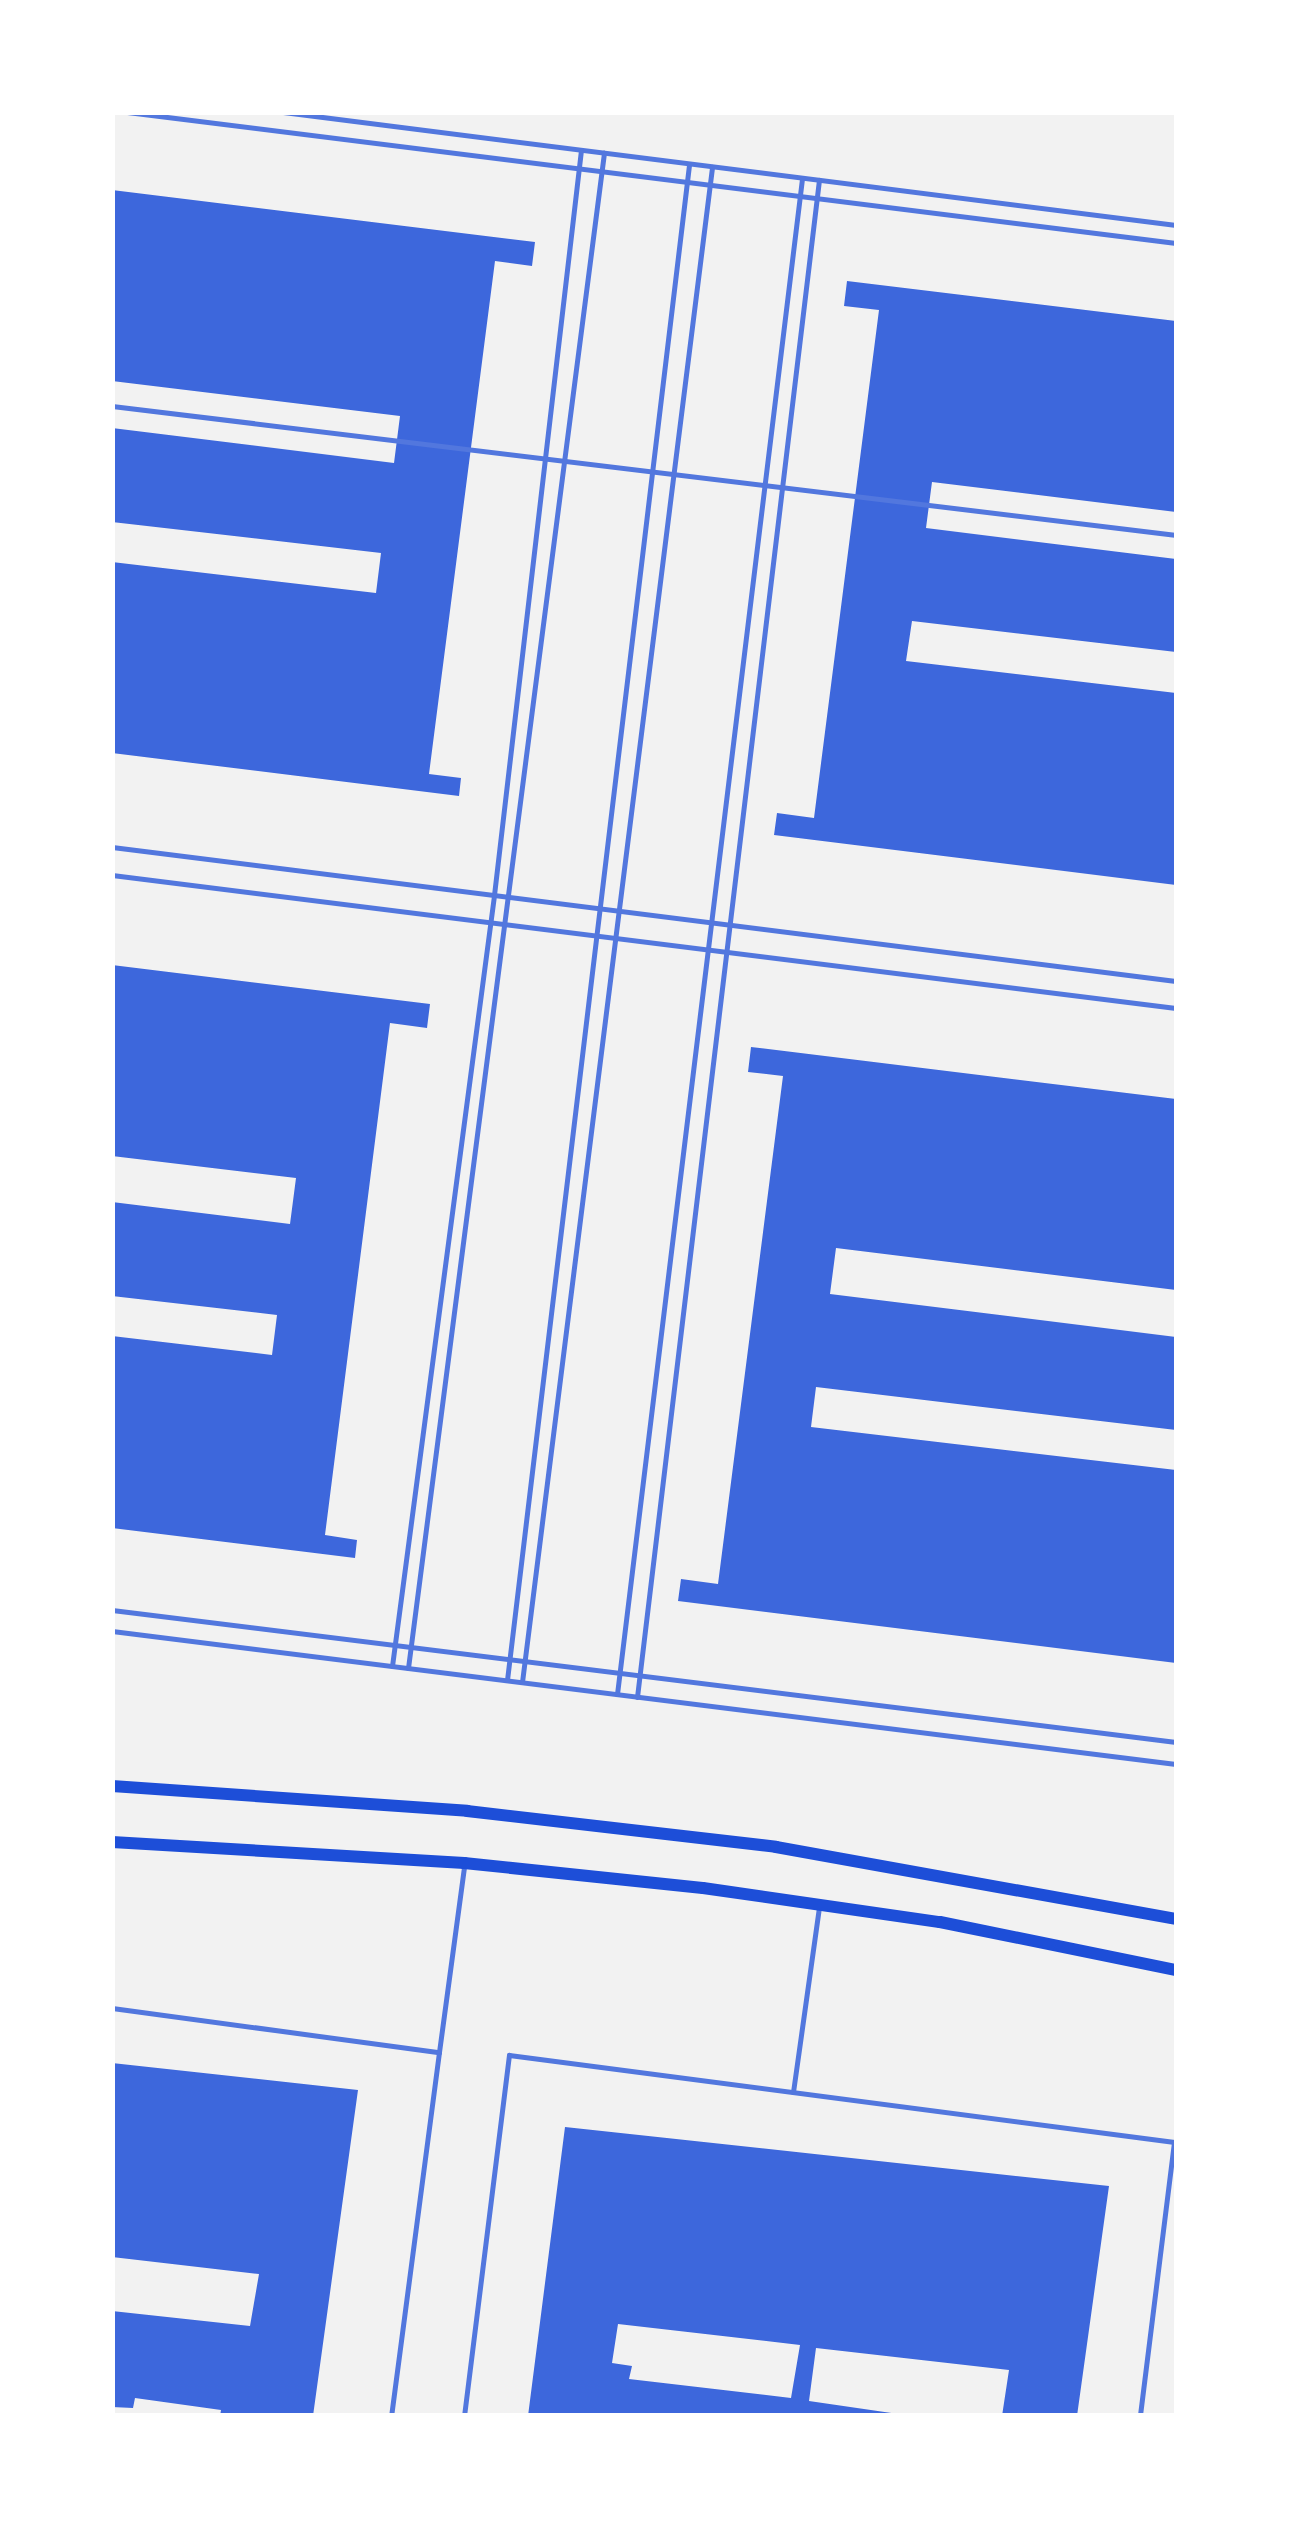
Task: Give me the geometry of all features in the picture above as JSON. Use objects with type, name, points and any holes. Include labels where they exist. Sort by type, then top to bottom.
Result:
[{"type":"main road","points":[[112,1786],[467,1811],[776,1846],[1176,1919]]},
{"type":"main road","points":[[112,1842],[464,1863],[820,1902],[1176,1970]]},
{"type":"lane","points":[[127,112],[1176,243]]},
{"type":"lane","points":[[283,112],[1176,225]]},
{"type":"lane","points":[[392,1666],[494,895],[580,150]]},
{"type":"lane","points":[[408,1668],[604,153]]},
{"type":"lane","points":[[507,1680],[688,164]]},
{"type":"lane","points":[[522,1682],[712,166]]},
{"type":"lane","points":[[616,1694],[802,178]]},
{"type":"lane","points":[[637,1696],[818,180]]},
{"type":"lane","points":[[112,406],[1176,535]]},
{"type":"lane","points":[[112,847],[1176,981]]},
{"type":"lane","points":[[112,875],[1176,1008]]},
{"type":"lane","points":[[112,1610],[1176,1742]]},
{"type":"lane","points":[[112,1632],[1176,1764]]},
{"type":"lane","points":[[391,2416],[464,1863]]},
{"type":"lane","points":[[794,2092],[820,1902]]},
{"type":"lane","points":[[112,2008],[438,2052]]},
{"type":"lane","points":[[464,2416],[509,2055],[1174,2142],[1140,2416]]},
{"type":"building","points":[[112,190],[535,242],[532,266],[495,261],[429,774],[461,778],[459,796],[112,753],[112,562],[376,593],[381,553],[112,522],[112,428],[394,463],[400,416],[112,381]]},
{"type":"building","points":[[847,281],[1176,321],[1176,512],[932,482],[926,528],[1176,559],[1176,652],[912,621],[906,661],[1176,693],[1176,885],[774,835],[777,813],[814,818],[879,310],[844,306]]},
{"type":"building","points":[[112,965],[430,1004],[427,1028],[390,1023],[325,1535],[357,1540],[355,1558],[112,1528],[112,1336],[272,1355],[277,1315],[112,1296],[112,1202],[290,1224],[296,1178],[112,1156]]},
{"type":"building","points":[[751,1047],[1176,1099],[1176,1290],[836,1248],[830,1294],[1176,1337],[1176,1430],[816,1387],[811,1427],[1176,1470],[1176,1663],[678,1601],[681,1579],[718,1584],[783,1076],[748,1072]]},
{"type":"building","points":[[112,2063],[358,2090],[313,2416],[220,2416],[221,2410],[135,2398],[133,2408],[112,2407],[112,2311],[250,2326],[259,2274],[112,2257]]},
{"type":"building","points":[[565,2127],[1109,2186],[1077,2416],[1002,2416],[1009,2370],[816,2348],[809,2401],[912,2416],[528,2416]],"holes":[[[618,2324],[800,2345],[791,2398],[629,2379],[632,2366],[612,2363]]]}]
